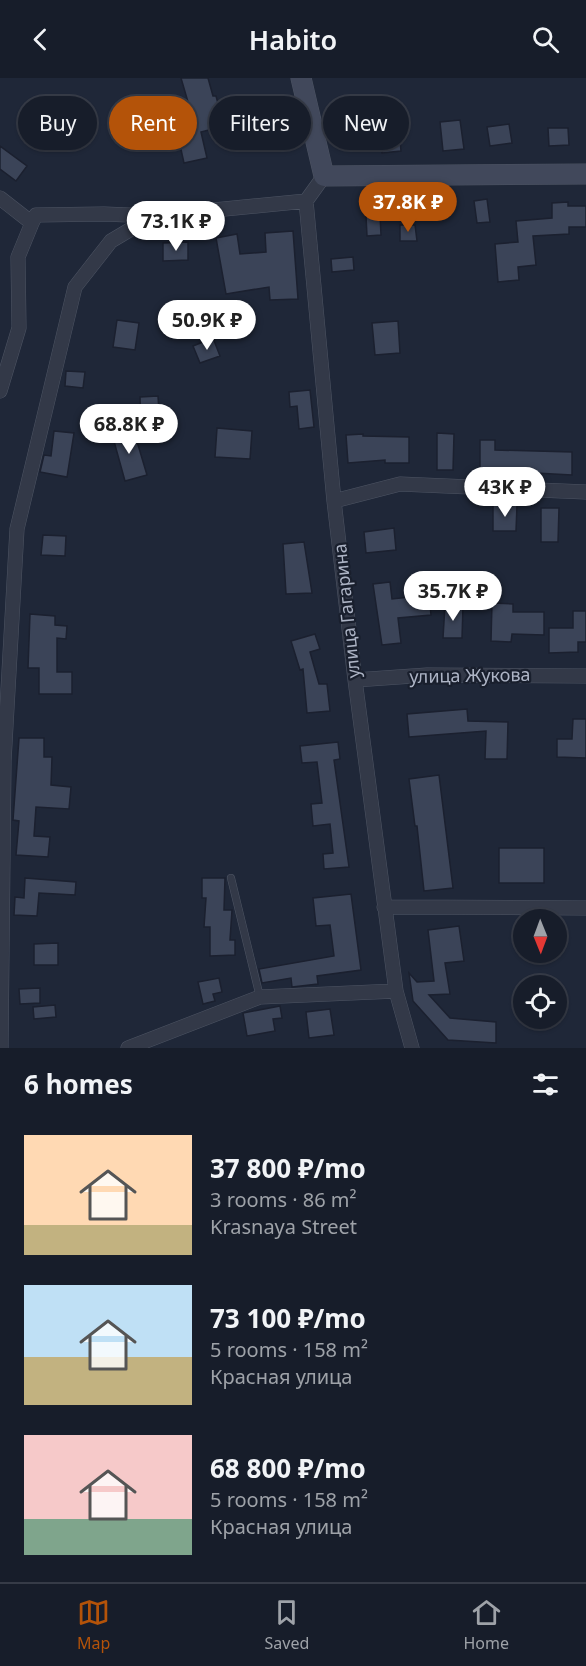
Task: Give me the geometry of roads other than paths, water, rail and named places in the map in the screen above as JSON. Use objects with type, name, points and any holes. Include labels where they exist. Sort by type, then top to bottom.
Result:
[{"type":"main road","points":[[301,78],[324,176],[586,174]]},
{"type":"street","points":[[0,392],[19,328],[18,257],[36,215],[153,216],[306,201],[324,176]]},
{"type":"street","points":[[0,198],[32,223]]},
{"type":"street","name":"улица Гагарина","points":[[306,201],[334,501],[355,680],[396,991],[412,1048]]},
{"type":"street","points":[[1,1048],[4,761],[17,530],[75,286],[111,242],[153,216]]},
{"type":"street","points":[[334,501],[400,484],[586,492]]},
{"type":"street","name":"улица Жукова","points":[[355,680],[427,675],[586,676]]},
{"type":"street","points":[[384,907],[586,908]]},
{"type":"street","points":[[128,1048],[260,997],[396,991]]},
{"type":"lane","points":[[231,878],[260,997]]}]
